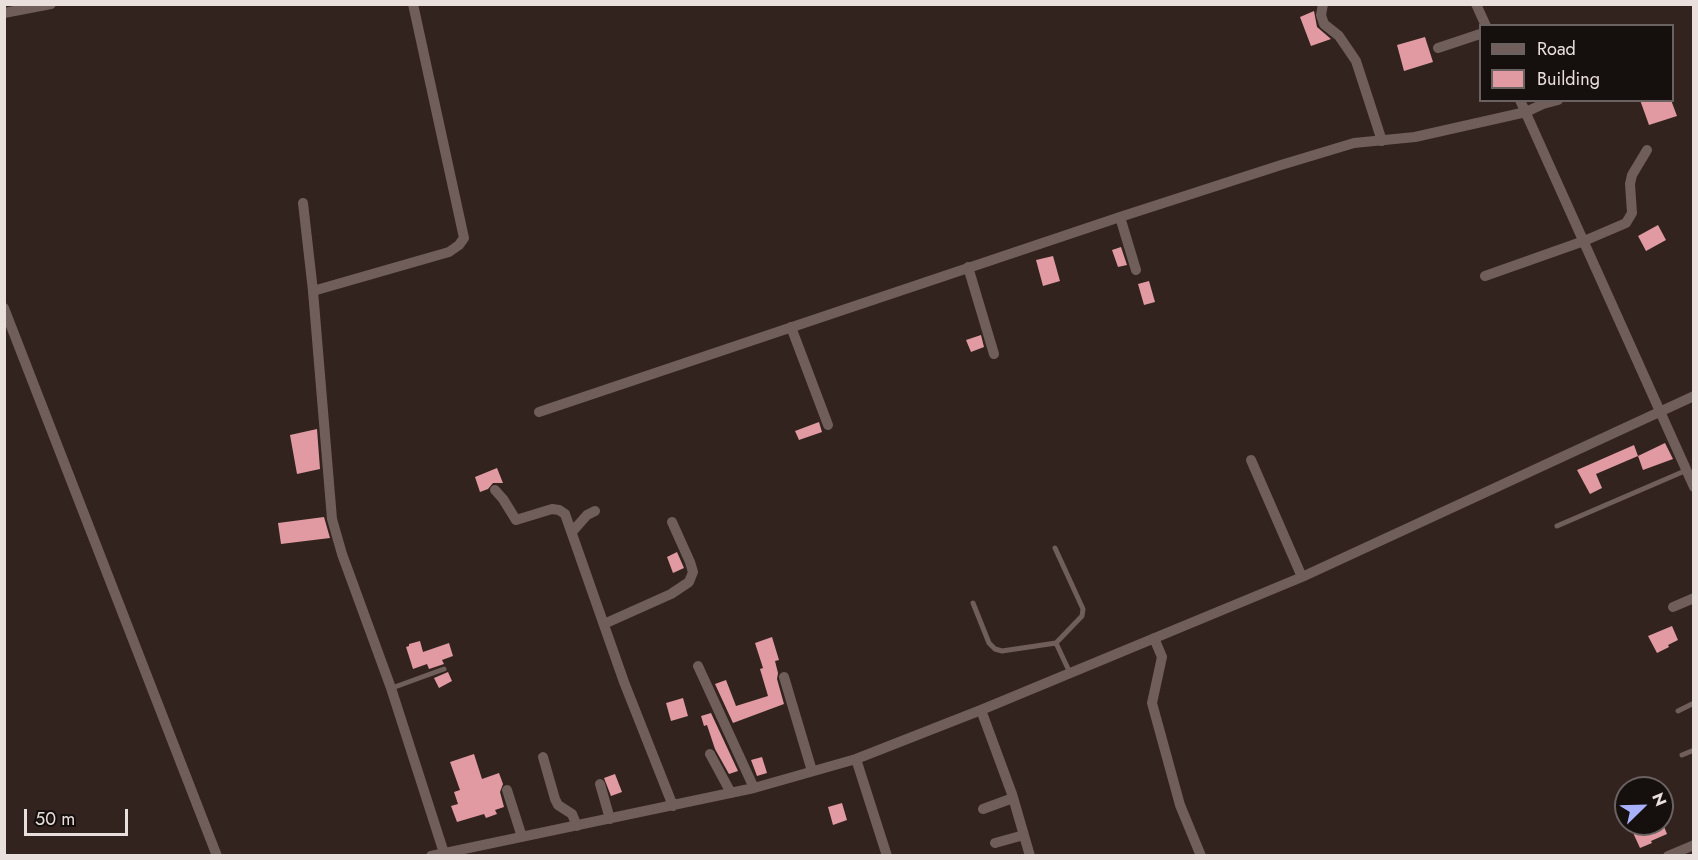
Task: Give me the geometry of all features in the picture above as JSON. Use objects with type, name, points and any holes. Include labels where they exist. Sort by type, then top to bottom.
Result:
[{"type":"street","points":[[4,13],[51,4]]},
{"type":"street","points":[[313,291],[449,252],[464,238],[413,4]]},
{"type":"street","points":[[1323,4],[1321,15],[1324,24],[1339,36],[1356,62],[1382,141]]},
{"type":"street","points":[[1476,4],[1485,24]]},
{"type":"street","points":[[1438,48],[1479,33]]},
{"type":"street","points":[[1521,102],[1694,487]]},
{"type":"street","points":[[539,412],[1120,216],[1354,143],[1415,137],[1526,112],[1550,102]]},
{"type":"street","points":[[1485,276],[1584,241],[1626,223],[1632,213],[1630,184],[1632,175],[1647,150]]},
{"type":"street","points":[[303,203],[313,291],[332,519],[347,570],[391,688],[444,853]]},
{"type":"street","points":[[1120,216],[1136,270]]},
{"type":"street","points":[[968,267],[994,354]]},
{"type":"street","points":[[4,308],[218,855]]},
{"type":"street","points":[[791,327],[828,425]]},
{"type":"street","points":[[431,855],[754,788],[856,759],[981,710],[1302,577],[1694,396]]},
{"type":"street","points":[[1251,460],[1302,577]]},
{"type":"street","points":[[495,490],[516,520],[542,512],[559,510],[565,514],[624,682],[673,806]]},
{"type":"street","points":[[572,532],[595,511]]},
{"type":"street","points":[[604,624],[671,594],[689,582],[693,572],[672,522]]},
{"type":"street","points":[[1673,607],[1694,598]]},
{"type":"street","points":[[1154,638],[1162,657],[1152,703],[1180,805],[1201,855]]},
{"type":"street","points":[[698,666],[754,788]]},
{"type":"street","points":[[784,676],[812,771]]},
{"type":"street","points":[[981,710],[1013,798],[1030,855]]},
{"type":"street","points":[[710,754],[730,793]]},
{"type":"street","points":[[543,757],[555,799],[572,814],[577,826]]},
{"type":"street","points":[[856,759],[887,855]]},
{"type":"street","points":[[600,784],[610,819]]},
{"type":"street","points":[[507,790],[522,837]]},
{"type":"street","points":[[983,809],[1013,798]]},
{"type":"street","points":[[995,843],[1024,835]]},
{"type":"street","points":[[1668,855],[1694,844]]},
{"type":"lane","points":[[1557,526],[1687,471]]},
{"type":"lane","points":[[973,603],[989,644],[995,649],[1002,651],[1056,643],[1082,616],[1083,609],[1055,548]]},
{"type":"lane","points":[[1056,643],[1070,673]]},
{"type":"lane","points":[[391,688],[444,669]]},
{"type":"lane","points":[[1678,711],[1694,703]]},
{"type":"lane","points":[[1682,755],[1694,750]]},
{"type":"building","points":[[1314,11],[1317,27],[1331,39],[1311,46],[1300,17]]},
{"type":"building","points":[[1425,37],[1433,62],[1404,71],[1397,45]]},
{"type":"building","points":[[1641,102],[1672,102],[1677,116],[1649,125]]},
{"type":"building","points":[[1658,225],[1666,240],[1646,251],[1638,236]]},
{"type":"building","points":[[1121,247],[1127,265],[1118,267],[1112,250]]},
{"type":"building","points":[[1053,256],[1060,281],[1043,286],[1036,260]]},
{"type":"building","points":[[1149,281],[1155,302],[1144,305],[1138,284]]},
{"type":"building","points":[[981,335],[984,347],[971,352],[966,340]]},
{"type":"building","points":[[819,422],[822,432],[799,440],[795,431]]},
{"type":"building","points":[[317,429],[320,469],[297,474],[290,435]]},
{"type":"building","points":[[1665,443],[1673,459],[1643,470],[1638,456]]},
{"type":"building","points":[[1634,445],[1638,456],[1596,474],[1602,488],[1590,494],[1577,470]]},
{"type":"building","points":[[497,468],[503,483],[493,483],[488,489],[480,492],[475,477]]},
{"type":"building","points":[[324,517],[330,538],[281,544],[278,523]]},
{"type":"building","points":[[677,552],[684,568],[673,573],[667,557]]},
{"type":"building","points":[[1672,626],[1678,640],[1657,653],[1648,636]]},
{"type":"building","points":[[772,637],[779,660],[775,661],[777,679],[784,704],[733,723],[715,684],[726,680],[736,706],[768,696],[760,669],[763,668],[755,643]]},
{"type":"building","points":[[420,641],[423,652],[449,643],[453,656],[442,660],[444,664],[429,669],[427,664],[413,669],[406,647]]},
{"type":"building","points":[[448,672],[452,681],[439,688],[434,678]]},
{"type":"building","points":[[683,698],[688,716],[671,721],[666,703]]},
{"type":"building","points":[[711,713],[738,771],[729,774],[715,749],[707,725],[704,726],[701,716]]},
{"type":"building","points":[[474,754],[482,779],[499,773],[503,784],[500,792],[504,807],[495,810],[497,814],[486,818],[484,814],[457,822],[451,806],[458,804],[454,792],[460,790],[450,762]]},
{"type":"building","points":[[762,757],[767,773],[757,776],[751,760]]},
{"type":"building","points":[[615,774],[622,792],[611,796],[604,778]]},
{"type":"building","points":[[842,803],[847,820],[833,825],[828,807]]},
{"type":"building","points":[[1634,836],[1662,836],[1651,841],[1652,843],[1640,848]]}]
